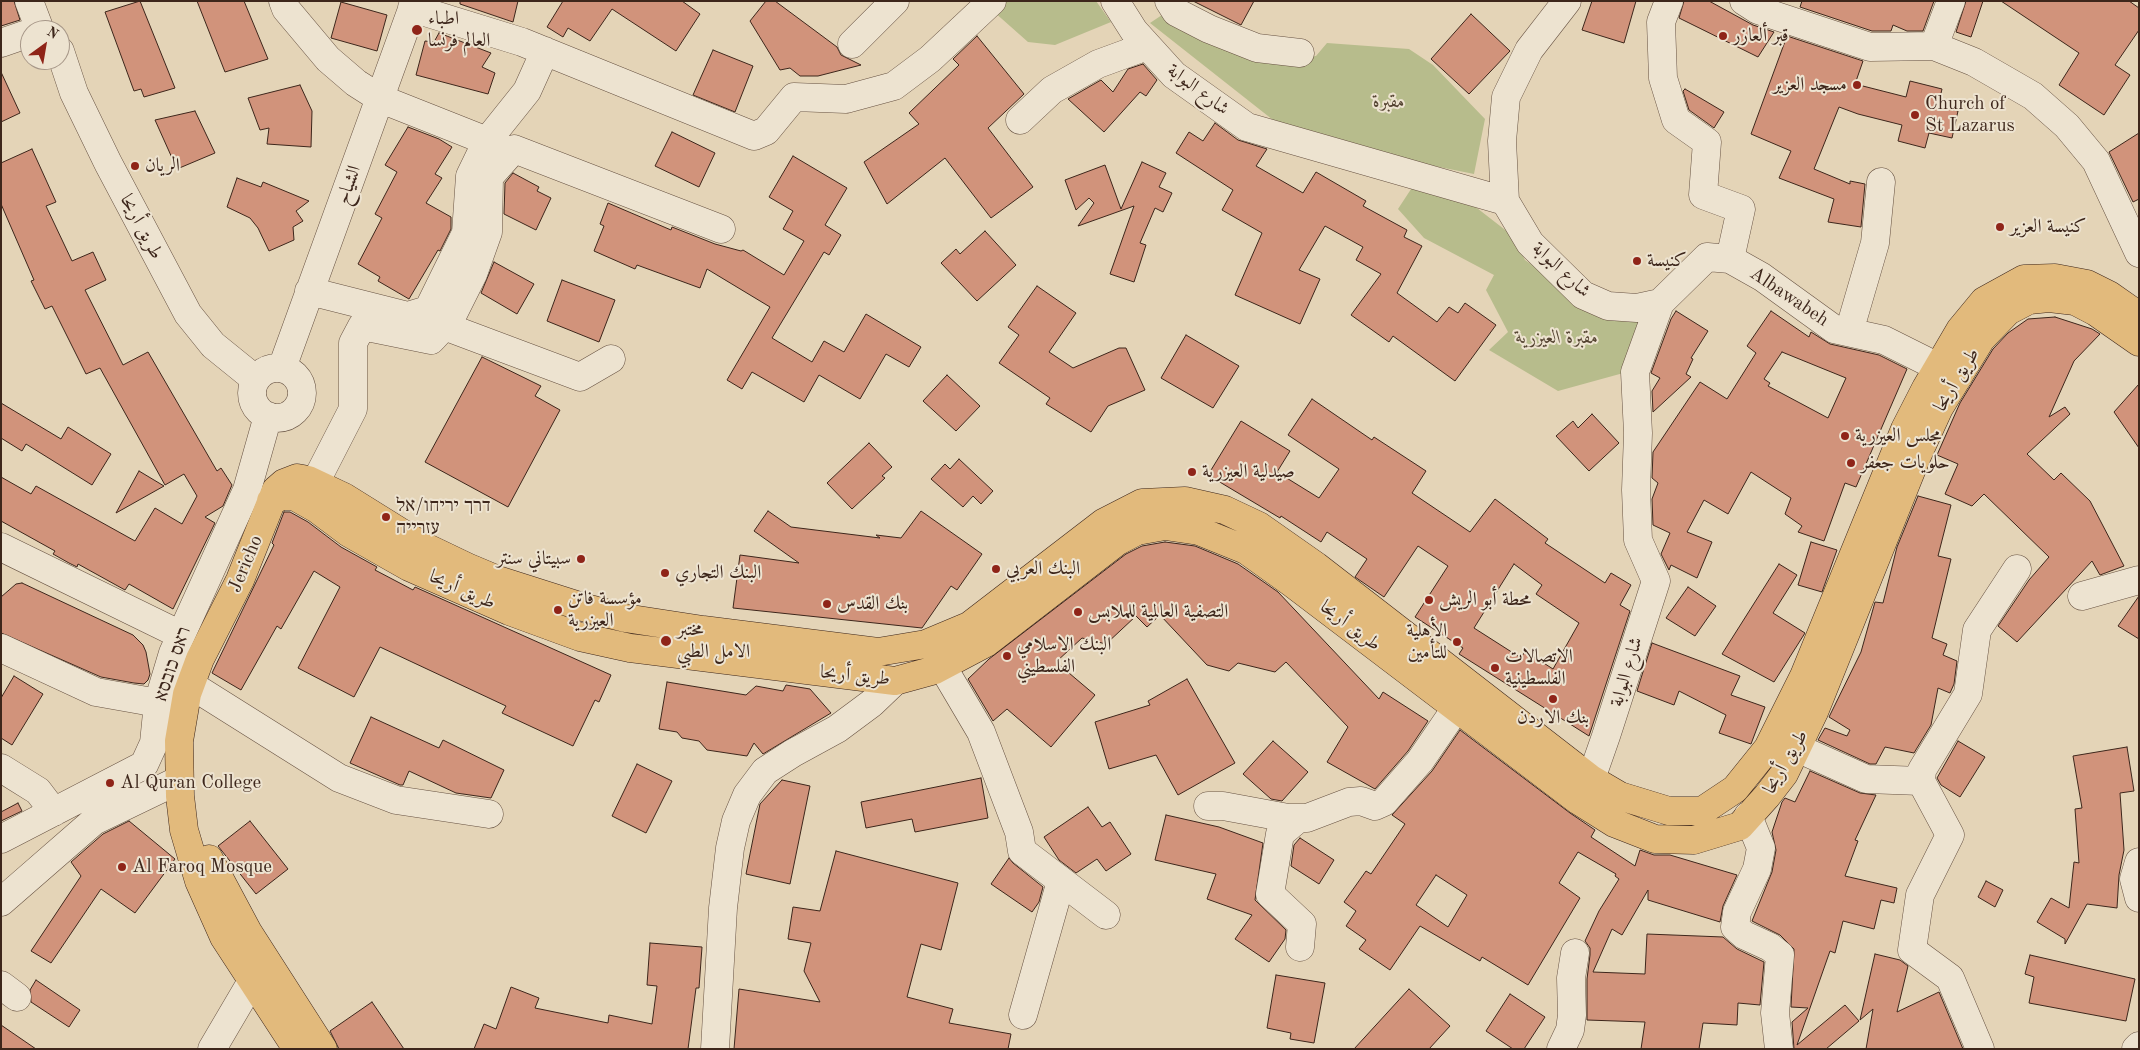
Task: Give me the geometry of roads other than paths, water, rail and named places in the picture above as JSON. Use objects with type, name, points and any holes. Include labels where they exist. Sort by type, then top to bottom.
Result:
[{"type":"main road","name":"طريق أريحا","points":[[271,501],[282,496],[294,496],[317,509],[349,533],[415,556],[626,618],[878,652],[906,649],[926,644],[969,626],[1103,523],[1142,503],[1185,501],[1225,510],[1259,526],[1316,566],[1585,790],[1614,823],[1655,839],[1694,840],[1740,826],[1784,774],[1814,712],[1917,456],[1939,408],[1960,330],[1984,302],[2024,279],[2055,278],[2087,284],[2109,295],[2139,316]]},
{"type":"main road","name":"طريق أريحا","points":[[415,556],[509,611],[580,637],[630,648],[895,681],[942,666],[986,643],[1118,541],[1137,531],[1165,526],[1200,531],[1246,550],[1457,707],[1585,790],[1620,796],[1669,811],[1702,811],[1735,789],[1768,748],[1804,676],[1905,430],[1948,372],[2008,311],[2029,300],[2049,298],[2075,301],[2096,312],[2139,342]]},
{"type":"main road","name":"Jericho","points":[[297,1049],[224,937],[199,881],[184,830],[180,788],[179,741],[190,685],[200,659],[240,580],[276,490],[284,482],[297,478],[315,483],[344,497],[415,556]]},
{"type":"main road","points":[[846,676],[848,648]]},
{"type":"main road","points":[[180,788],[221,885],[292,1003],[323,1049]]},
{"type":"street","points":[[30,1],[37,20]]},
{"type":"street","points":[[42,20],[47,1]]},
{"type":"street","points":[[282,1],[286,9],[328,59],[356,83],[380,99],[487,141]]},
{"type":"street","points":[[852,44],[895,1]]},
{"type":"street","points":[[414,4],[522,42],[754,136],[766,131],[794,97],[846,99],[894,86],[930,59],[992,1]]},
{"type":"street","name":"شارع البوابة","points":[[1116,1],[1134,31],[1174,75],[1247,127],[1506,201],[1530,243],[1583,295],[1608,306],[1637,308],[1660,303]]},
{"type":"street","points":[[1169,1],[1176,12],[1209,29],[1257,48],[1300,53]]},
{"type":"street","points":[[1506,201],[1502,141],[1506,97],[1529,50],[1567,1]]},
{"type":"street","points":[[1668,1],[1661,22],[1662,78],[1676,120],[1707,142],[1703,195],[1741,209],[1730,259]]},
{"type":"street","points":[[1744,1],[1758,10],[1870,47],[1934,46],[1974,62],[2033,96],[2067,126],[2096,161],[2139,253]]},
{"type":"street","points":[[1934,46],[1951,1]]},
{"type":"street","name":"الشياح","points":[[282,368],[414,4]]},
{"type":"street","points":[[1,43],[20,37]]},
{"type":"street","points":[[1020,120],[1052,90],[1098,64],[1147,46]]},
{"type":"street","points":[[309,291],[408,316],[428,310],[466,233],[470,176],[487,141],[527,91],[545,51]]},
{"type":"street","points":[[61,70],[74,93]]},
{"type":"street","name":"طريق أريحا","points":[[66,70],[74,93],[108,163],[188,314],[213,345],[255,379]]},
{"type":"street","points":[[315,483],[353,409],[353,343],[362,326],[431,340],[450,320],[473,274],[488,232],[489,177],[514,149],[720,230]]},
{"type":"street","points":[[1849,332],[1875,243],[1881,182]]},
{"type":"street","name":"Albawabeh","points":[[1660,303],[1707,257],[1730,259],[1762,277],[1834,328],[1884,340],[1948,372]]},
{"type":"street","name":"شارع البوابة","points":[[1585,790],[1656,581],[1638,540],[1636,490],[1638,433],[1635,372],[1660,303]]},
{"type":"street","points":[[444,326],[580,377],[611,359]]},
{"type":"street","points":[[282,368],[289,371],[299,382],[302,396],[296,409],[290,414],[283,417],[268,416],[256,408],[253,401],[251,394],[255,379],[267,370],[282,368]]},
{"type":"street","name":"ראס כובסא","points":[[1,839],[144,765],[154,743],[158,703],[173,653],[247,490],[268,416]]},
{"type":"street","points":[[1,546],[181,635]]},
{"type":"street","points":[[1980,1049],[1950,978],[1912,950],[1920,895],[1950,835],[1921,782],[1922,770],[1968,694],[1977,630],[2017,569]]},
{"type":"street","points":[[2082,596],[2139,580]]},
{"type":"street","points":[[1,648],[96,692],[158,703]]},
{"type":"street","points":[[942,666],[981,732],[1019,832],[1022,851],[1106,915]]},
{"type":"street","points":[[715,1049],[723,908],[730,848],[736,822],[747,795],[766,771],[793,753],[838,729],[872,703],[895,681]]},
{"type":"street","points":[[190,685],[339,778],[396,800],[489,814]]},
{"type":"street","points":[[1208,806],[1223,806],[1307,818],[1349,802],[1361,801],[1375,806],[1384,802],[1420,761],[1457,707]]},
{"type":"street","points":[[1797,748],[1866,780],[1921,782]]},
{"type":"street","points":[[1,768],[38,791],[54,812]]},
{"type":"street","points":[[1,902],[94,821],[180,788]]},
{"type":"street","points":[[1748,816],[1760,848],[1757,868],[1737,912],[1735,927],[1744,936],[1770,947],[1780,955],[1775,1014],[1779,1049]]},
{"type":"street","points":[[1299,818],[1280,834],[1270,894],[1302,924],[1300,947]]},
{"type":"street","points":[[2139,862],[2134,879],[2139,898]]},
{"type":"street","points":[[1023,1015],[1061,881]]},
{"type":"street","points":[[1561,1049],[1570,1030],[1572,1015],[1571,978],[1575,953]]},
{"type":"street","points":[[212,1049],[252,981]]},
{"type":"street","points":[[2136,1049],[2139,1046]]},
{"type":"place","name":"اطباء العالم فرنسا","points":[[417,30]]},
{"type":"place","name":"قبر ألعازر","points":[[1723,36]]},
{"type":"place","name":"مسجد العزير","points":[[1857,85]]},
{"type":"place","name":"Church of St Lazarus","points":[[1915,115]]},
{"type":"place","name":"الريان","points":[[135,166]]},
{"type":"place","name":"كنيسة العزير","points":[[2000,227]]},
{"type":"place","name":"كنيسة","points":[[1637,261]]},
{"type":"place","name":"مجلس العيزرية","points":[[1845,436]]},
{"type":"place","name":"حلويات جعفر","points":[[1851,463]]},
{"type":"place","name":"صيدلية العيزرية","points":[[1192,472]]},
{"type":"place","name":"דרך יריחו/אל עזרייה","points":[[386,517]]},
{"type":"place","name":"سبيتاني سنتر","points":[[581,559]]},
{"type":"place","name":"البنك العربي","points":[[996,569]]},
{"type":"place","name":"البنك التجاري","points":[[665,573]]},
{"type":"place","name":"محطة أبو الريش","points":[[1429,600]]},
{"type":"place","name":"بنك القدس","points":[[827,604]]},
{"type":"place","name":"مؤسسة فاتن العيزرية","points":[[558,610]]},
{"type":"place","name":"التصفية العالمية للملابس","points":[[1078,612]]},
{"type":"place","name":"مختبر الامل الطبي","points":[[666,641]]},
{"type":"place","name":"الأهلية للتأمين","points":[[1457,642]]},
{"type":"place","name":"البنك الاسلامي الفلسطيني","points":[[1007,656]]},
{"type":"place","name":"الاتصالات الفلسطينية","points":[[1495,668]]},
{"type":"place","name":"بنك الاردن","points":[[1553,699]]},
{"type":"place","name":"Al Quran College","points":[[110,783]]},
{"type":"place","name":"Al Faroq Mosque","points":[[122,867]]},
{"type":"park label","name":"مقبرة","points":[[1389,102]]},
{"type":"park label","name":"مقبرة العيزرية","points":[[1557,338]]}]
